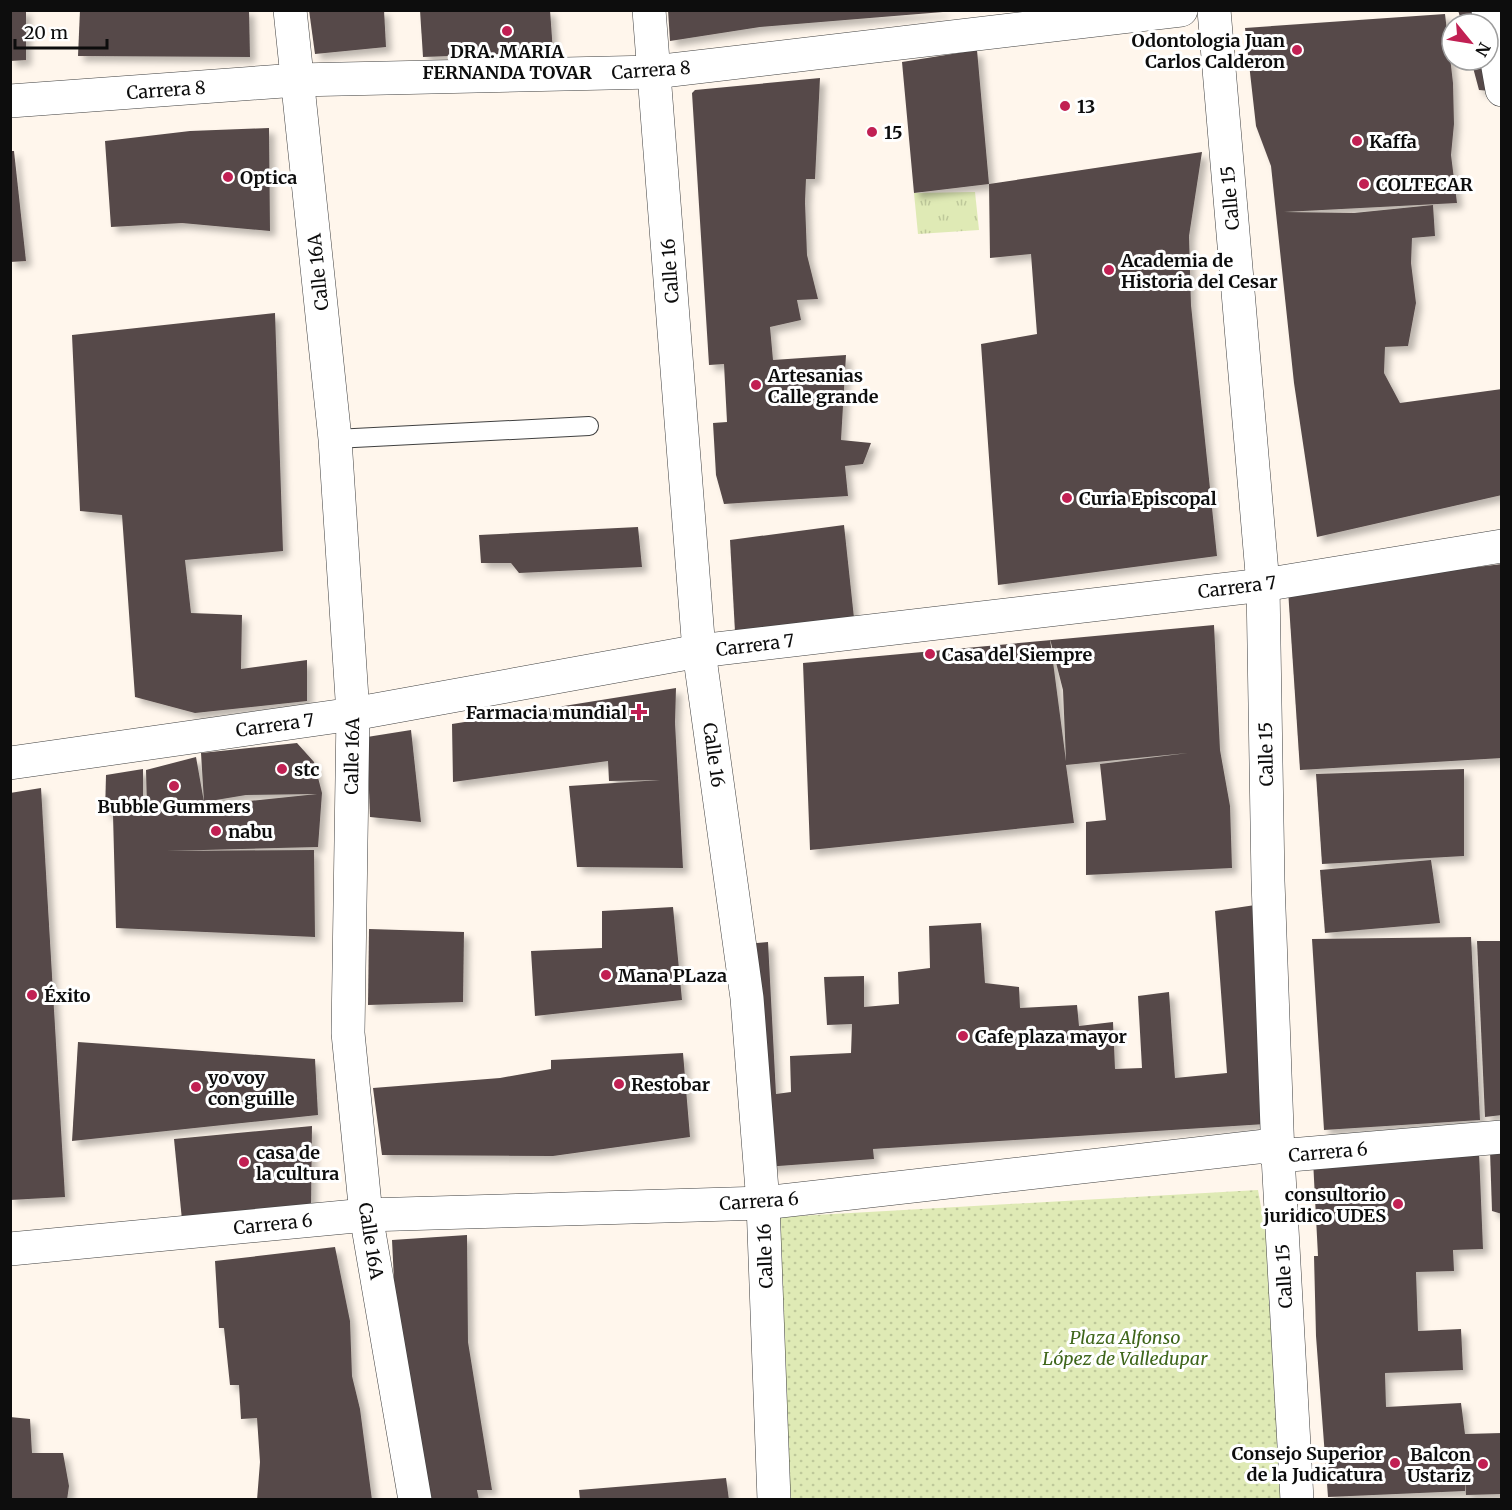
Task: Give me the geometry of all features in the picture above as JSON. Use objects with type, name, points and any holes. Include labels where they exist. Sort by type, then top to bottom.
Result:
[{"type":"street","name":"Calle 16A","points":[[290,10],[335,439],[352,714],[348,1033],[366,1215],[415,1500]]},
{"type":"street","name":"Calle 16","points":[[649,10],[699,651],[747,998],[763,1203],[774,1500]]},
{"type":"street","name":"Carrera 8","points":[[10,101],[297,80],[654,72],[1015,19],[1181,10]]},
{"type":"street","name":"Calle 15","points":[[1214,10],[1263,585],[1268,881],[1278,1156],[1297,1500]]},
{"type":"street","points":[[1488,10],[1502,90]]},
{"type":"street","name":"Carrera 7","points":[[10,763],[352,714],[699,651],[1263,585],[1502,546]]},
{"type":"street","name":"Carrera 6","points":[[10,1249],[366,1215],[763,1203],[1266,1146],[1278,1156],[1502,1137]]},
{"type":"lane","points":[[335,439],[589,426]]},
{"type":"green space","points":[[975,192],[979,230],[918,234],[914,193]]},
{"type":"green space","name":"Plaza Alfonso López de Valledupar","points":[[1258,1190],[1265,1230],[1274,1237],[1282,1499],[774,1499],[763,1218]]},
{"type":"building","points":[[10,10],[26,10],[26,60],[10,61]]},
{"type":"building","points":[[80,10],[249,10],[250,57],[78,56]]},
{"type":"building","points":[[309,10],[384,10],[386,47],[315,54]]},
{"type":"building","name":"DRA. MARIA FERNANDA TOVAR","points":[[420,10],[550,10],[553,52],[423,57]]},
{"type":"building","points":[[668,10],[943,10],[943,12],[760,27],[670,41]]},
{"type":"building","points":[[1458,10],[1502,10],[1502,92],[1479,90],[1474,72],[1500,72],[1500,12],[1459,12]]},
{"type":"building","points":[[1440,14],[1440,72],[1452,72],[1453,83],[1454,124],[1451,155],[1457,203],[1284,212],[1354,213],[1433,205],[1435,236],[1412,238],[1411,263],[1416,303],[1408,346],[1385,347],[1384,373],[1400,403],[1502,389],[1502,495],[1317,537],[1294,383],[1271,166],[1256,126],[1245,28]]},
{"type":"building","points":[[977,50],[989,184],[914,193],[902,62]]},
{"type":"building","points":[[820,78],[815,179],[806,179],[805,202],[807,255],[818,299],[797,300],[801,320],[770,327],[773,360],[846,355],[841,440],[871,443],[863,464],[845,466],[848,496],[724,504],[716,475],[713,423],[727,422],[724,364],[709,365],[692,93],[695,90]]},
{"type":"building","points":[[269,128],[270,231],[182,223],[111,227],[105,141],[190,131]]},
{"type":"building","points":[[10,151],[14,151],[26,261],[10,262]]},
{"type":"building","points":[[1202,152],[1189,236],[1191,305],[1217,556],[998,585],[981,344],[1037,334],[1031,254],[990,258],[989,184]]},
{"type":"building","points":[[275,313],[283,551],[185,560],[191,613],[242,615],[241,669],[307,660],[307,701],[195,713],[135,697],[122,515],[80,511],[72,335]]},
{"type":"building","points":[[844,525],[854,618],[735,632],[730,540]]},
{"type":"building","points":[[638,527],[642,567],[519,573],[511,563],[481,563],[479,535]]},
{"type":"building","points":[[1502,564],[1502,758],[1300,770],[1288,590]]},
{"type":"building","points":[[1214,625],[1220,750],[1230,806],[1232,868],[1086,875],[1086,822],[1106,820],[1100,764],[1188,753],[1066,765],[1074,823],[810,850],[803,663],[1050,640]],"holes":[[[1050,640],[1063,690],[1066,761]]]},
{"type":"building","points":[[676,688],[675,723],[683,868],[577,867],[569,786],[660,780],[609,781],[608,761],[453,782],[452,724]]},
{"type":"building","points":[[411,730],[421,822],[370,817],[367,737]]},
{"type":"building","points":[[297,743],[314,762],[322,793],[318,847],[166,851],[314,850],[315,937],[116,928],[113,815],[317,794],[246,795],[204,802],[201,753]]},
{"type":"building","name":"Bubble Gummers","points":[[196,757],[204,802],[147,808],[146,770]]},
{"type":"building","points":[[143,769],[143,809],[105,814],[106,775]]},
{"type":"building","points":[[1464,769],[1464,856],[1322,864],[1316,774]]},
{"type":"building","name":"Éxito","points":[[41,788],[65,1197],[10,1200],[10,793]]},
{"type":"building","points":[[1431,860],[1440,923],[1325,933],[1320,870]]},
{"type":"building","points":[[1262,904],[1280,1123],[873,1149],[874,1159],[751,1168],[735,945],[768,942],[776,1094],[791,1092],[790,1056],[851,1053],[852,1024],[827,1025],[824,977],[864,976],[864,1007],[899,1004],[898,972],[930,968],[929,926],[981,923],[985,983],[1019,987],[1020,1008],[1077,1005],[1079,1026],[1113,1022],[1115,1069],[1142,1068],[1138,996],[1169,992],[1175,1078],[1227,1073],[1215,911]]},
{"type":"building","name":"Mana PLaza","points":[[673,907],[682,1000],[535,1016],[531,951],[602,948],[602,911]]},
{"type":"building","points":[[369,929],[464,932],[463,1002],[368,1005]]},
{"type":"building","points":[[1471,937],[1480,1120],[1324,1130],[1312,939]]},
{"type":"building","points":[[1477,941],[1502,941],[1502,1115],[1485,1117]]},
{"type":"building","name":"yo voy con guille","points":[[78,1042],[315,1059],[318,1115],[72,1141]]},
{"type":"building","points":[[683,1053],[690,1137],[553,1156],[382,1155],[373,1088],[500,1078],[551,1069],[551,1060]]},
{"type":"building","name":"casa de la cultura","points":[[312,1126],[311,1208],[182,1220],[174,1139]]},
{"type":"building","points":[[1490,1151],[1502,1151],[1502,1214],[1492,1211]]},
{"type":"building","points":[[1479,1152],[1483,1249],[1453,1250],[1454,1271],[1416,1272],[1418,1331],[1461,1329],[1463,1370],[1385,1373],[1386,1407],[1461,1403],[1465,1434],[1502,1433],[1502,1494],[1466,1495],[1465,1478],[1465,1491],[1328,1497],[1316,1336],[1314,1256],[1318,1256],[1313,1160]]},
{"type":"building","points":[[467,1235],[468,1342],[492,1490],[477,1490],[479,1500],[425,1500],[397,1342],[392,1240]]},
{"type":"building","points":[[335,1247],[350,1321],[352,1376],[360,1409],[372,1500],[257,1500],[260,1462],[257,1418],[241,1419],[239,1385],[230,1385],[224,1328],[219,1328],[215,1261]]},
{"type":"building","points":[[10,1417],[30,1419],[32,1453],[63,1453],[69,1486],[67,1500],[10,1500]]},
{"type":"building","points":[[726,1478],[729,1500],[580,1500],[579,1490]]},
{"type":"place","name":"DRA. MARIA FERNANDA TOVAR","points":[[507,31]]},
{"type":"place","name":"Odontologia Juan Carlos Calderon","points":[[1297,50]]},
{"type":"place","name":"13","points":[[1065,106]]},
{"type":"place","name":"15","points":[[872,132]]},
{"type":"place","name":"Kaffa","points":[[1357,141]]},
{"type":"place","name":"Optica","points":[[228,177]]},
{"type":"place","name":"COLTECAR","points":[[1364,184]]},
{"type":"place","name":"Academia de Historia del Cesar","points":[[1109,270]]},
{"type":"place","name":"Artesanias Calle grande","points":[[756,385]]},
{"type":"place","name":"Curia Episcopal","points":[[1067,498]]},
{"type":"place","name":"Casa del Siempre","points":[[930,654]]},
{"type":"place","name":"Farmacia mundial","points":[[639,712]]},
{"type":"place","name":"stc","points":[[282,769]]},
{"type":"place","name":"Bubble Gummers","points":[[174,786]]},
{"type":"place","name":"nabu","points":[[216,831]]},
{"type":"place","name":"Mana PLaza","points":[[606,975]]},
{"type":"place","name":"Éxito","points":[[32,995]]},
{"type":"place","name":"Cafe plaza mayor","points":[[963,1036]]},
{"type":"place","name":"Restobar","points":[[619,1084]]},
{"type":"place","name":"yo voy con guille","points":[[196,1087]]},
{"type":"place","name":"casa de la cultura","points":[[244,1162]]},
{"type":"place","name":"consultorio juridico UDES","points":[[1398,1204]]},
{"type":"place","name":"Consejo Superior de la Judicatura","points":[[1395,1463]]},
{"type":"place","name":"Balcon Ustariz","points":[[1483,1464]]}]
